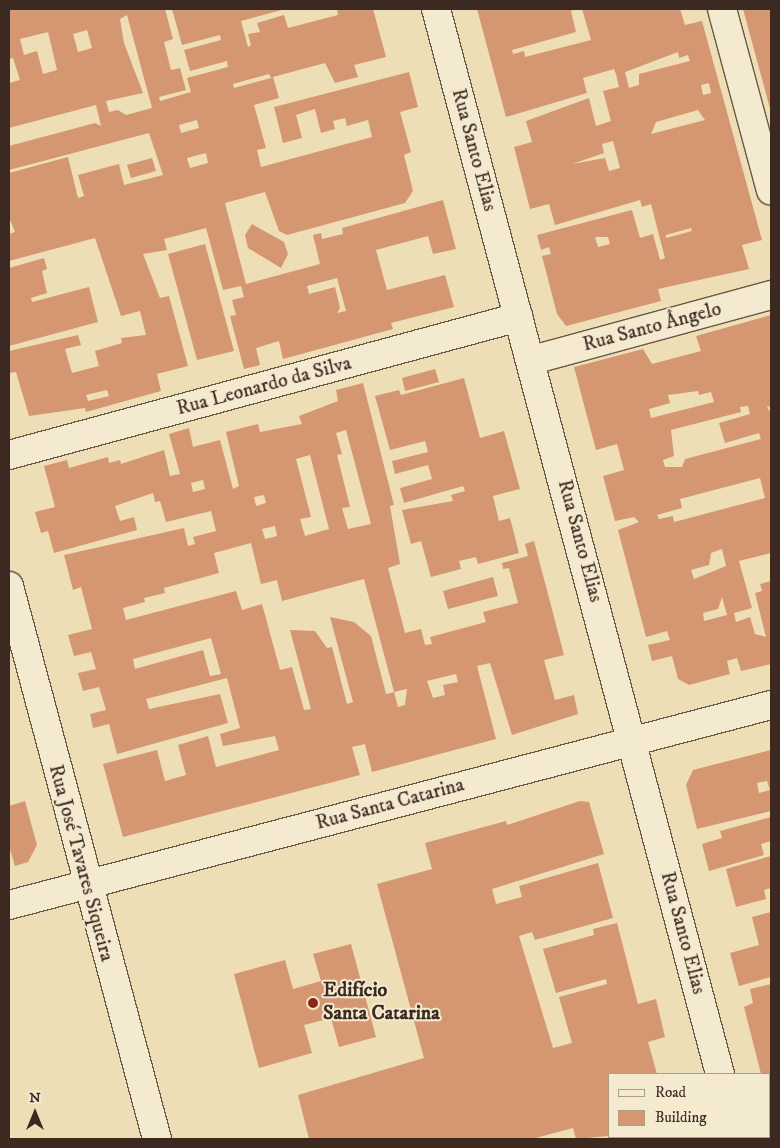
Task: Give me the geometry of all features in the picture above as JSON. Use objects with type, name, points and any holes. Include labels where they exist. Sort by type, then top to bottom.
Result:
[{"type":"street","name":"Rua Santo Elias","points":[[436,9],[532,360],[720,1073]]},
{"type":"street","points":[[722,9],[771,191]]},
{"type":"street","name":"Rua Santo Ângelo","points":[[532,360],[771,295]]},
{"type":"street","name":"Rua Leonardo da Silva","points":[[9,455],[519,317]]},
{"type":"street","name":"Rua José Tavares Siqueira","points":[[9,586],[85,884],[157,1139]]},
{"type":"street","name":"Rua Santa Catarina","points":[[9,905],[771,705]]},
{"type":"building","points":[[9,9],[165,9],[173,39],[164,42],[171,70],[180,68],[186,90],[159,97],[160,101],[191,92],[187,78],[228,67],[227,61],[190,71],[184,50],[221,40],[220,35],[182,45],[172,9],[285,9],[241,21],[248,47],[251,45],[248,34],[260,32],[257,23],[284,15],[288,28],[338,15],[337,9],[373,9],[386,57],[354,65],[358,77],[335,83],[325,63],[273,77],[279,98],[254,105],[266,148],[257,150],[261,167],[372,137],[368,120],[347,126],[345,118],[333,121],[335,129],[321,133],[315,109],[296,115],[302,138],[283,143],[274,107],[409,72],[418,107],[400,112],[411,152],[404,155],[413,191],[405,203],[287,235],[279,231],[265,192],[225,203],[246,284],[320,264],[313,235],[321,233],[322,239],[343,234],[342,228],[443,200],[456,249],[433,254],[428,236],[376,250],[387,290],[445,275],[454,307],[391,323],[393,329],[283,359],[279,341],[256,348],[260,365],[244,369],[230,316],[236,315],[232,300],[244,297],[241,286],[223,290],[206,228],[164,239],[167,250],[143,254],[160,298],[169,296],[188,366],[157,374],[161,391],[86,412],[85,408],[29,416],[16,372],[9,373],[9,351],[78,335],[81,345],[65,349],[72,373],[99,366],[95,351],[122,343],[121,338],[146,335],[140,311],[121,316],[95,238],[9,261],[9,234],[15,232],[9,217],[9,173],[68,157],[78,198],[84,196],[78,175],[119,164],[124,185],[163,175],[149,133],[9,170],[9,146],[95,123],[101,126],[96,105],[9,128],[9,83],[20,80],[13,58],[9,59]],"holes":[[[127,15],[152,108],[126,115],[118,110],[109,112],[106,101],[143,93],[124,43],[120,19]],[[87,30],[92,48],[78,52],[73,34]],[[48,32],[57,70],[43,74],[37,51],[24,55],[20,39]],[[269,74],[271,78],[234,88],[233,84]],[[197,120],[199,128],[181,133],[179,125]],[[206,153],[208,163],[190,168],[187,158]],[[337,278],[346,311],[337,313],[340,308],[335,287],[309,294],[307,286]],[[107,390],[109,396],[88,401],[86,395]]]},
{"type":"building","points":[[477,9],[575,9],[571,11],[576,32],[512,50],[513,54],[524,51],[525,57],[591,40],[582,9],[680,9],[685,25],[702,21],[762,240],[742,245],[749,269],[658,289],[661,301],[566,326],[557,314],[542,256],[551,254],[549,247],[541,250],[537,235],[632,210],[640,238],[653,234],[660,260],[665,258],[651,204],[642,207],[640,200],[555,225],[549,204],[530,209],[514,147],[532,142],[526,121],[589,98],[596,126],[611,121],[603,91],[619,87],[614,69],[583,78],[587,93],[506,117]],"holes":[[[678,52],[679,58],[688,55],[690,61],[639,74],[639,85],[629,88],[625,72]],[[709,83],[711,93],[703,95],[701,85]],[[698,110],[705,120],[651,134],[656,122]],[[613,141],[620,168],[609,171],[605,158],[572,164],[604,153],[602,144]],[[691,228],[692,231],[666,238],[666,235]],[[595,237],[608,237],[610,244],[598,247]]]},
{"type":"building","points":[[743,9],[771,9],[771,112]]},
{"type":"building","points":[[152,158],[156,171],[131,178],[127,165]]},
{"type":"building","points":[[252,224],[284,242],[288,254],[281,268],[248,248],[245,235]]},
{"type":"building","points":[[205,244],[234,351],[197,360],[168,254]]},
{"type":"building","points":[[44,258],[47,269],[42,271],[47,293],[31,298],[32,302],[89,287],[98,322],[9,346],[9,268]]},
{"type":"building","points":[[771,315],[771,406],[767,407],[771,413],[771,553],[739,561],[752,608],[734,613],[736,622],[750,617],[755,634],[766,637],[755,593],[762,591],[760,584],[771,581],[771,664],[741,671],[737,658],[727,661],[730,674],[689,685],[678,679],[672,656],[652,661],[648,645],[670,640],[667,631],[646,637],[618,530],[639,522],[634,517],[615,521],[603,476],[624,470],[617,444],[596,450],[574,367],[643,349],[652,364],[701,351],[696,336]],"holes":[[[698,391],[699,395],[711,392],[714,402],[651,418],[649,409],[670,403],[668,395]],[[748,406],[750,414],[719,423],[725,443],[759,433],[761,439],[685,459],[682,467],[665,467],[663,460],[674,456],[671,430],[741,412],[740,407]],[[760,478],[765,498],[674,522],[673,516],[659,519],[657,515],[682,508],[680,499]],[[722,549],[726,566],[694,579],[691,570],[709,565],[711,553]],[[722,597],[727,615],[704,621],[703,613],[718,609]]]},
{"type":"building","points":[[435,369],[439,382],[405,391],[402,378]]},
{"type":"building","points":[[464,378],[480,438],[504,431],[520,489],[493,496],[499,521],[510,518],[519,553],[478,564],[476,557],[459,561],[461,569],[431,577],[421,541],[411,544],[402,510],[453,501],[451,495],[465,491],[463,486],[404,503],[400,488],[432,479],[428,465],[395,474],[392,461],[428,452],[425,441],[390,450],[375,396],[399,390],[401,395]]},
{"type":"building","points":[[363,383],[394,505],[390,506],[400,564],[388,568],[405,633],[421,629],[425,645],[432,644],[430,637],[486,622],[483,612],[518,603],[509,568],[503,569],[502,563],[528,556],[525,544],[534,541],[564,655],[544,660],[555,700],[574,695],[578,714],[512,735],[490,663],[477,666],[496,739],[372,772],[365,744],[352,747],[360,775],[123,837],[103,764],[157,750],[165,781],[186,775],[178,745],[208,736],[216,767],[279,750],[275,736],[223,746],[220,734],[240,728],[227,678],[146,699],[149,709],[220,694],[228,723],[117,754],[109,724],[93,728],[90,714],[106,710],[99,687],[83,691],[78,673],[96,669],[91,652],[74,656],[68,635],[92,629],[81,587],[73,590],[64,555],[184,528],[188,546],[195,544],[193,537],[216,531],[211,511],[166,522],[160,501],[155,502],[153,493],[115,506],[120,521],[134,517],[137,530],[54,553],[48,531],[41,533],[35,512],[55,507],[44,466],[67,460],[69,468],[108,457],[109,463],[120,460],[121,464],[164,450],[170,476],[180,474],[169,434],[189,428],[193,447],[220,440],[233,489],[239,486],[226,432],[258,424],[260,432],[302,424],[299,416],[338,401],[336,390]],"holes":[[[346,430],[371,524],[348,529],[342,508],[350,507],[337,455],[342,454],[336,433]],[[310,455],[329,529],[305,536],[300,519],[311,517],[296,459]],[[203,480],[205,489],[193,492],[191,483]],[[264,495],[266,503],[256,506],[254,497]],[[275,526],[277,536],[265,539],[262,529]],[[251,543],[261,584],[277,580],[282,601],[364,579],[394,692],[386,694],[371,636],[354,622],[330,617],[353,702],[347,704],[332,647],[327,648],[315,631],[290,630],[311,709],[304,710],[292,667],[280,670],[262,604],[242,610],[236,591],[126,620],[123,608],[145,602],[144,598],[165,593],[164,588],[219,573],[214,553]],[[211,638],[221,674],[210,676],[203,650],[135,669],[133,659]],[[456,674],[458,682],[443,685],[445,695],[433,698],[427,681]],[[407,689],[405,705],[398,707],[394,692]]]},
{"type":"building","points":[[493,577],[498,596],[448,609],[443,591]]},
{"type":"building","points":[[771,750],[771,811],[697,829],[686,785],[693,770]],"holes":[[[767,781],[770,790],[759,793],[757,783]]]},
{"type":"building","points":[[25,801],[37,845],[28,862],[15,866],[9,846],[9,806]]},
{"type":"building","points":[[580,801],[589,802],[604,854],[492,889],[496,904],[522,897],[519,886],[598,863],[613,918],[535,940],[532,932],[519,936],[553,1048],[572,1043],[559,997],[607,984],[606,979],[556,993],[543,949],[594,935],[593,929],[617,923],[638,1004],[656,999],[665,1037],[648,1042],[657,1073],[608,1073],[608,1136],[576,1139],[573,1128],[532,1139],[309,1139],[298,1095],[424,1058],[377,884],[432,869],[425,843],[506,821],[507,825]]},
{"type":"building","points":[[771,817],[771,841],[761,844],[764,855],[709,871],[702,844],[722,838],[720,831]]},
{"type":"building","points":[[771,856],[771,888],[764,890],[766,899],[736,907],[726,869]]},
{"type":"building","points":[[771,912],[771,977],[739,986],[730,953],[759,945],[752,917]]},
{"type":"building","name":"Edifício Santa Catarina","points":[[351,944],[376,1037],[339,1047],[331,1018],[304,1025],[312,1053],[259,1068],[234,974],[285,960],[293,989],[321,981],[313,954]]},
{"type":"building","points":[[771,984],[770,1098],[770,1073],[761,1073],[744,1007],[753,1003],[750,989]]},
{"type":"place","name":"Edifício Santa Catarina","points":[[313,1003]]}]
